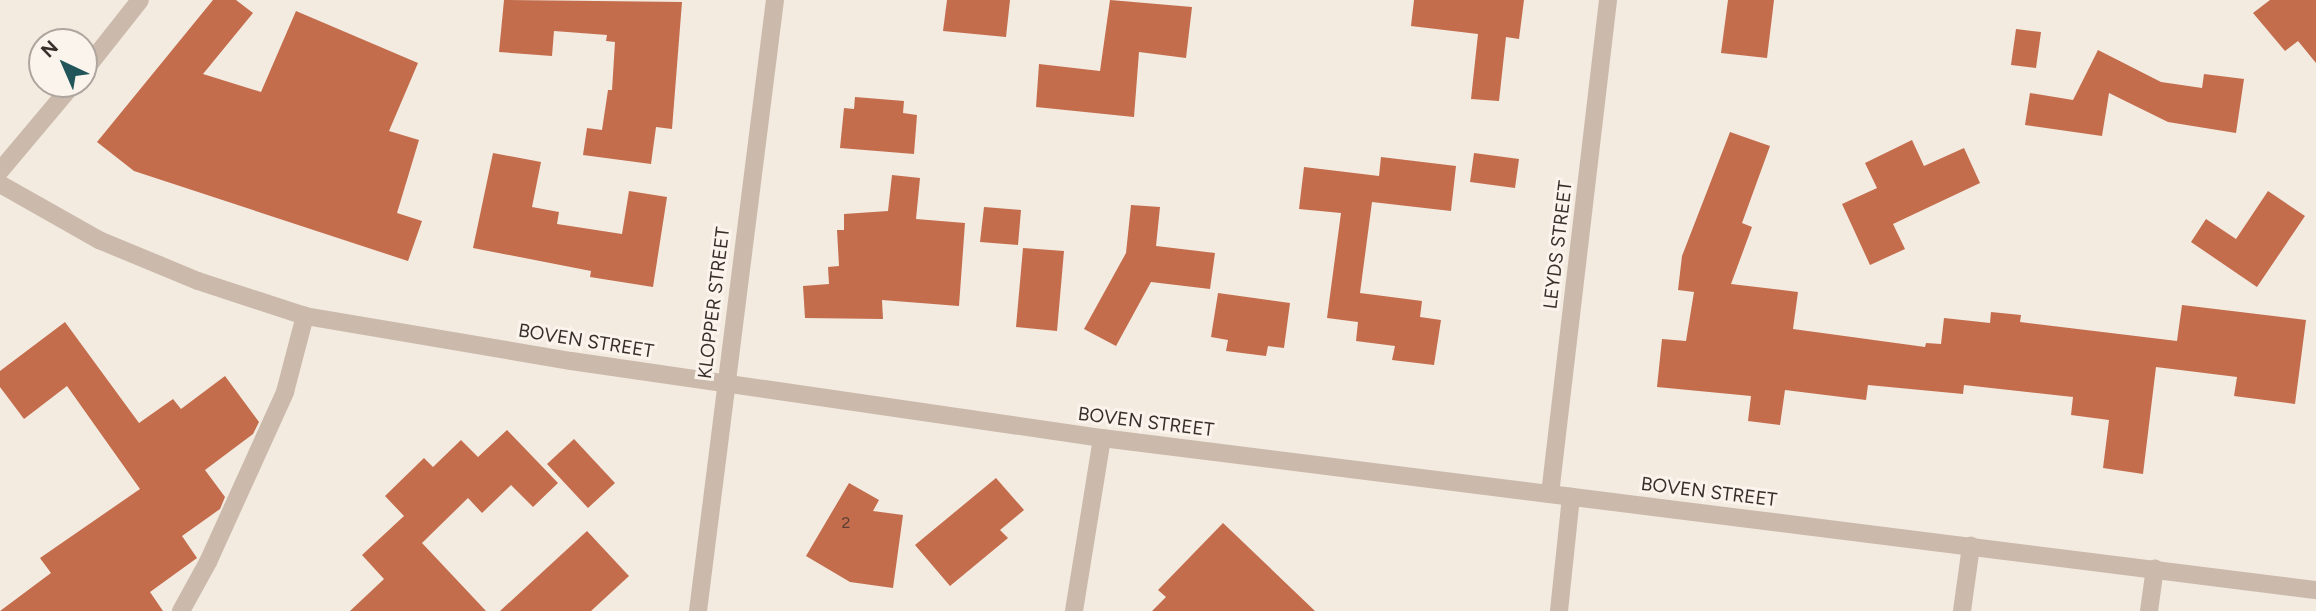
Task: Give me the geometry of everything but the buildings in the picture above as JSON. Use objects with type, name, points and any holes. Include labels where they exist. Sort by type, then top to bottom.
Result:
[{"type":"street","points":[[98,53],[140,0]]},
{"type":"street","name":"KLOPPER STREET","points":[[698,611],[775,0]]},
{"type":"street","name":"LEYDS STREET","points":[[1550,494],[1608,0]]},
{"type":"street","points":[[0,171],[61,98]]},
{"type":"street","name":"BOVEN STREET","points":[[0,184],[99,240],[198,281],[305,316],[1102,438],[2316,590]]},
{"type":"street","points":[[181,611],[208,562],[285,391],[305,316]]},
{"type":"street","points":[[1074,611],[1102,438]]},
{"type":"street","points":[[1559,611],[1571,497]]},
{"type":"street","points":[[1962,611],[1971,546]]},
{"type":"street","points":[[2149,611],[2155,568]]}]
